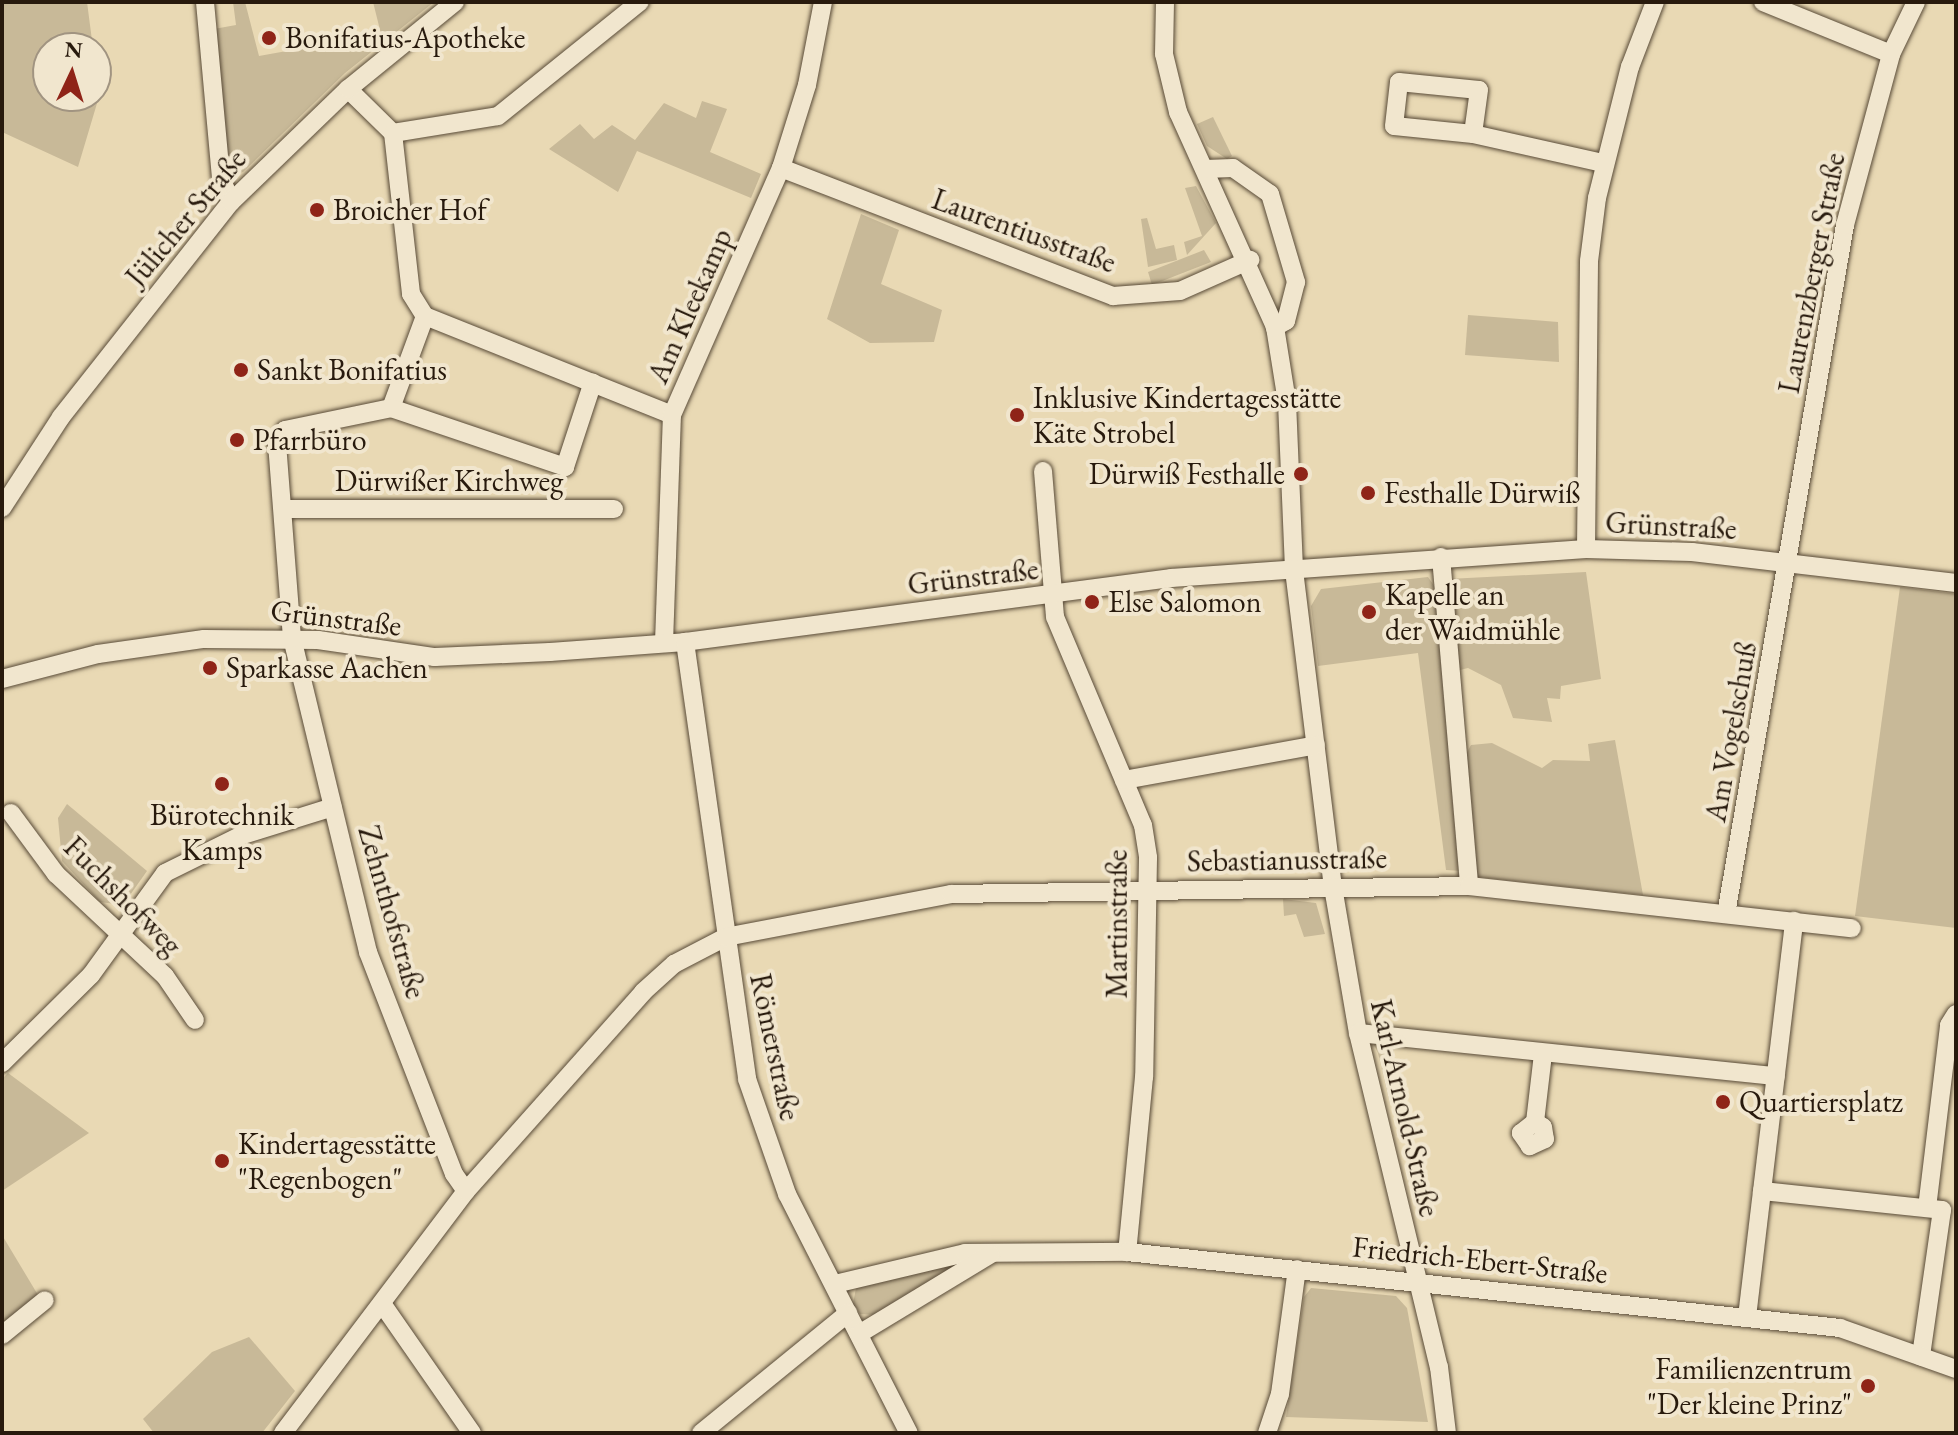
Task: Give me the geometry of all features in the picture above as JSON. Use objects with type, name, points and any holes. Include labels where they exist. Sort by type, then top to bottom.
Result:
[{"type":"street","points":[[205,2],[221,178],[231,202]]},
{"type":"street","name":"Jülicher Straße","points":[[2,508],[18,477],[231,202],[348,89],[455,2]]},
{"type":"street","points":[[393,133],[498,116],[640,2]]},
{"type":"street","name":"Am Kleekamp","points":[[664,643],[672,415],[781,168],[807,85],[823,2]]},
{"type":"street","name":"Karl-Arnold-Straße","points":[[1165,2],[1164,54],[1178,112],[1250,260],[1275,327],[1287,402],[1294,570],[1333,887],[1358,1033],[1439,1367],[1447,1433]]},
{"type":"street","points":[[1586,549],[1589,261],[1603,163],[1655,2]]},
{"type":"street","points":[[1763,2],[1891,54]]},
{"type":"street","name":"Laurenzberger Straße","points":[[1790,561],[1845,225],[1891,54],[1916,2]]},
{"type":"street","points":[[1473,134],[1479,90],[1399,82],[1394,126],[1473,134],[1603,163]]},
{"type":"street","points":[[348,89],[393,133],[411,294],[425,316],[672,415]]},
{"type":"street","name":"Laurentiusstraße","points":[[781,168],[1113,296],[1180,291],[1250,260]]},
{"type":"street","points":[[1205,169],[1233,168],[1270,194],[1296,282],[1286,321],[1275,327]]},
{"type":"street","points":[[391,408],[425,316]]},
{"type":"street","name":"Dürwißer Kirchweg","points":[[292,638],[277,444],[285,430],[391,408],[558,468],[570,462],[593,382]]},
{"type":"street","points":[[2,467],[18,477]]},
{"type":"street","name":"Martinstraße","points":[[1043,471],[1051,595],[1143,825],[1149,891],[1144,1077],[1127,1252]]},
{"type":"street","name":"Dürwißer Kirchweg","points":[[283,509],[614,509]]},
{"type":"street","name":"Grünstraße","points":[[2,679],[158,644],[292,638],[435,657],[685,642],[1171,578],[1586,549],[1790,561],[1956,583]]},
{"type":"street","points":[[1441,557],[1469,886]]},
{"type":"street","name":"Am Vogelschuß","points":[[1726,914],[1790,561]]},
{"type":"street","name":"Zehnthofstraße","points":[[292,638],[368,952],[454,1174],[466,1191]]},
{"type":"street","name":"Römerstraße","points":[[685,642],[747,1079],[767,1143],[909,1433]]},
{"type":"street","points":[[1124,780],[1316,745]]},
{"type":"street","points":[[2,1063],[121,937],[165,873],[187,859],[333,807]]},
{"type":"street","name":"Fuchshofweg","points":[[11,813],[56,874],[165,976],[195,1020]]},
{"type":"street","name":"Sebastianusstraße","points":[[283,1433],[383,1305],[466,1191],[643,992],[674,964],[726,937],[951,894],[1333,887],[1469,886],[1852,928]]},
{"type":"street","points":[[1747,1317],[1794,921]]},
{"type":"street","points":[[1921,1356],[1949,1025],[1956,1014]]},
{"type":"street","points":[[1358,1033],[1776,1076]]},
{"type":"street","points":[[1535,1122],[1543,1054]]},
{"type":"street","points":[[1762,1191],[1935,1209]]},
{"type":"street","name":"Friedrich-Ebert-Straße","points":[[835,1284],[965,1253],[1127,1252],[1840,1328],[1956,1369]]},
{"type":"street","points":[[859,1334],[991,1254]]},
{"type":"street","points":[[1267,1433],[1280,1394],[1297,1269]]},
{"type":"street","points":[[2,1335],[45,1300]]},
{"type":"street","points":[[383,1305],[472,1433]]},
{"type":"street","points":[[701,1433],[848,1313]]},
{"type":"shaded area","points":[[2,2],[87,2],[91,32],[32,32],[32,112],[94,112],[78,167],[2,132]]},
{"type":"shaded area","points":[[233,2],[245,2],[259,56],[381,34],[373,2],[434,2],[345,73],[243,172],[234,174],[227,162],[214,29],[236,25]]},
{"type":"shaded area","points":[[702,101],[727,109],[710,152],[761,174],[751,198],[637,151],[618,192],[549,149],[580,124],[594,139],[612,125],[635,140],[664,103],[696,118]]},
{"type":"shaded area","points":[[1213,117],[1232,156],[1227,159],[1207,146],[1197,124]]},
{"type":"shaded area","points":[[1196,186],[1216,223],[1187,255],[1184,242],[1202,236],[1185,188]]},
{"type":"shaded area","points":[[861,214],[899,230],[881,284],[942,310],[934,342],[870,343],[827,319]]},
{"type":"shaded area","points":[[1147,218],[1156,249],[1174,245],[1177,260],[1148,267],[1141,219]]},
{"type":"shaded area","points":[[1204,250],[1211,262],[1152,285],[1148,272]]},
{"type":"shaded area","points":[[1468,315],[1558,322],[1559,362],[1465,355]]},
{"type":"shaded area","points":[[1586,572],[1601,679],[1561,686],[1560,699],[1547,698],[1552,722],[1513,718],[1501,685],[1468,668],[1456,671],[1448,579]]},
{"type":"shaded area","points":[[1428,577],[1437,590],[1462,871],[1446,870],[1418,653],[1318,666],[1311,606],[1321,589]]},
{"type":"shaded area","points":[[1900,587],[1956,594],[1956,928],[1855,916]]},
{"type":"shaded area","points":[[1615,740],[1643,895],[1478,877],[1463,760],[1471,745],[1492,743],[1542,768],[1553,760],[1590,761],[1588,744]]},
{"type":"shaded area","points":[[67,804],[147,871],[123,905],[100,902],[62,861],[58,818]]},
{"type":"shaded area","points":[[1283,899],[1316,903],[1325,934],[1304,937],[1296,914],[1284,916]]},
{"type":"shaded area","points":[[1372,1041],[1394,1044],[1390,1104],[1378,1053]]},
{"type":"shaded area","points":[[8,1073],[89,1133],[2,1191],[2,1079]]},
{"type":"shaded area","points":[[2,1235],[38,1295],[2,1325]]},
{"type":"shaded area","points":[[955,1258],[964,1263],[877,1315],[860,1314],[853,1304],[856,1288]]},
{"type":"shaded area","points":[[1311,1288],[1396,1296],[1407,1308],[1428,1422],[1286,1417],[1304,1297]]},
{"type":"shaded area","points":[[249,1337],[295,1391],[262,1433],[154,1433],[143,1419],[212,1352]]},
{"type":"place","name":"Bonifatius-Apotheke","points":[[269,38]]},
{"type":"place","name":"Broicher Hof","points":[[317,210]]},
{"type":"place","name":"Sankt Bonifatius","points":[[241,370]]},
{"type":"place","name":"Inklusive Kindertagesstätte Käte Strobel","points":[[1017,415]]},
{"type":"place","name":"Pfarrbüro","points":[[237,440]]},
{"type":"place","name":"Dürwiß Festhalle","points":[[1301,474]]},
{"type":"place","name":"Festhalle Dürwiß","points":[[1368,493]]},
{"type":"place","name":"Else Salomon","points":[[1092,602]]},
{"type":"place","name":"Kapelle an der Waidmühle","points":[[1369,612]]},
{"type":"place","name":"Sparkasse Aachen","points":[[210,668]]},
{"type":"place","name":"Bürotechnik Kamps","points":[[222,784]]},
{"type":"place","name":"Quartiersplatz","points":[[1723,1102]]},
{"type":"place","name":"Kindertagesstätte \"Regenbogen\"","points":[[222,1161]]},
{"type":"place","name":"Familienzentrum \"Der kleine Prinz\"","points":[[1868,1386]]}]
